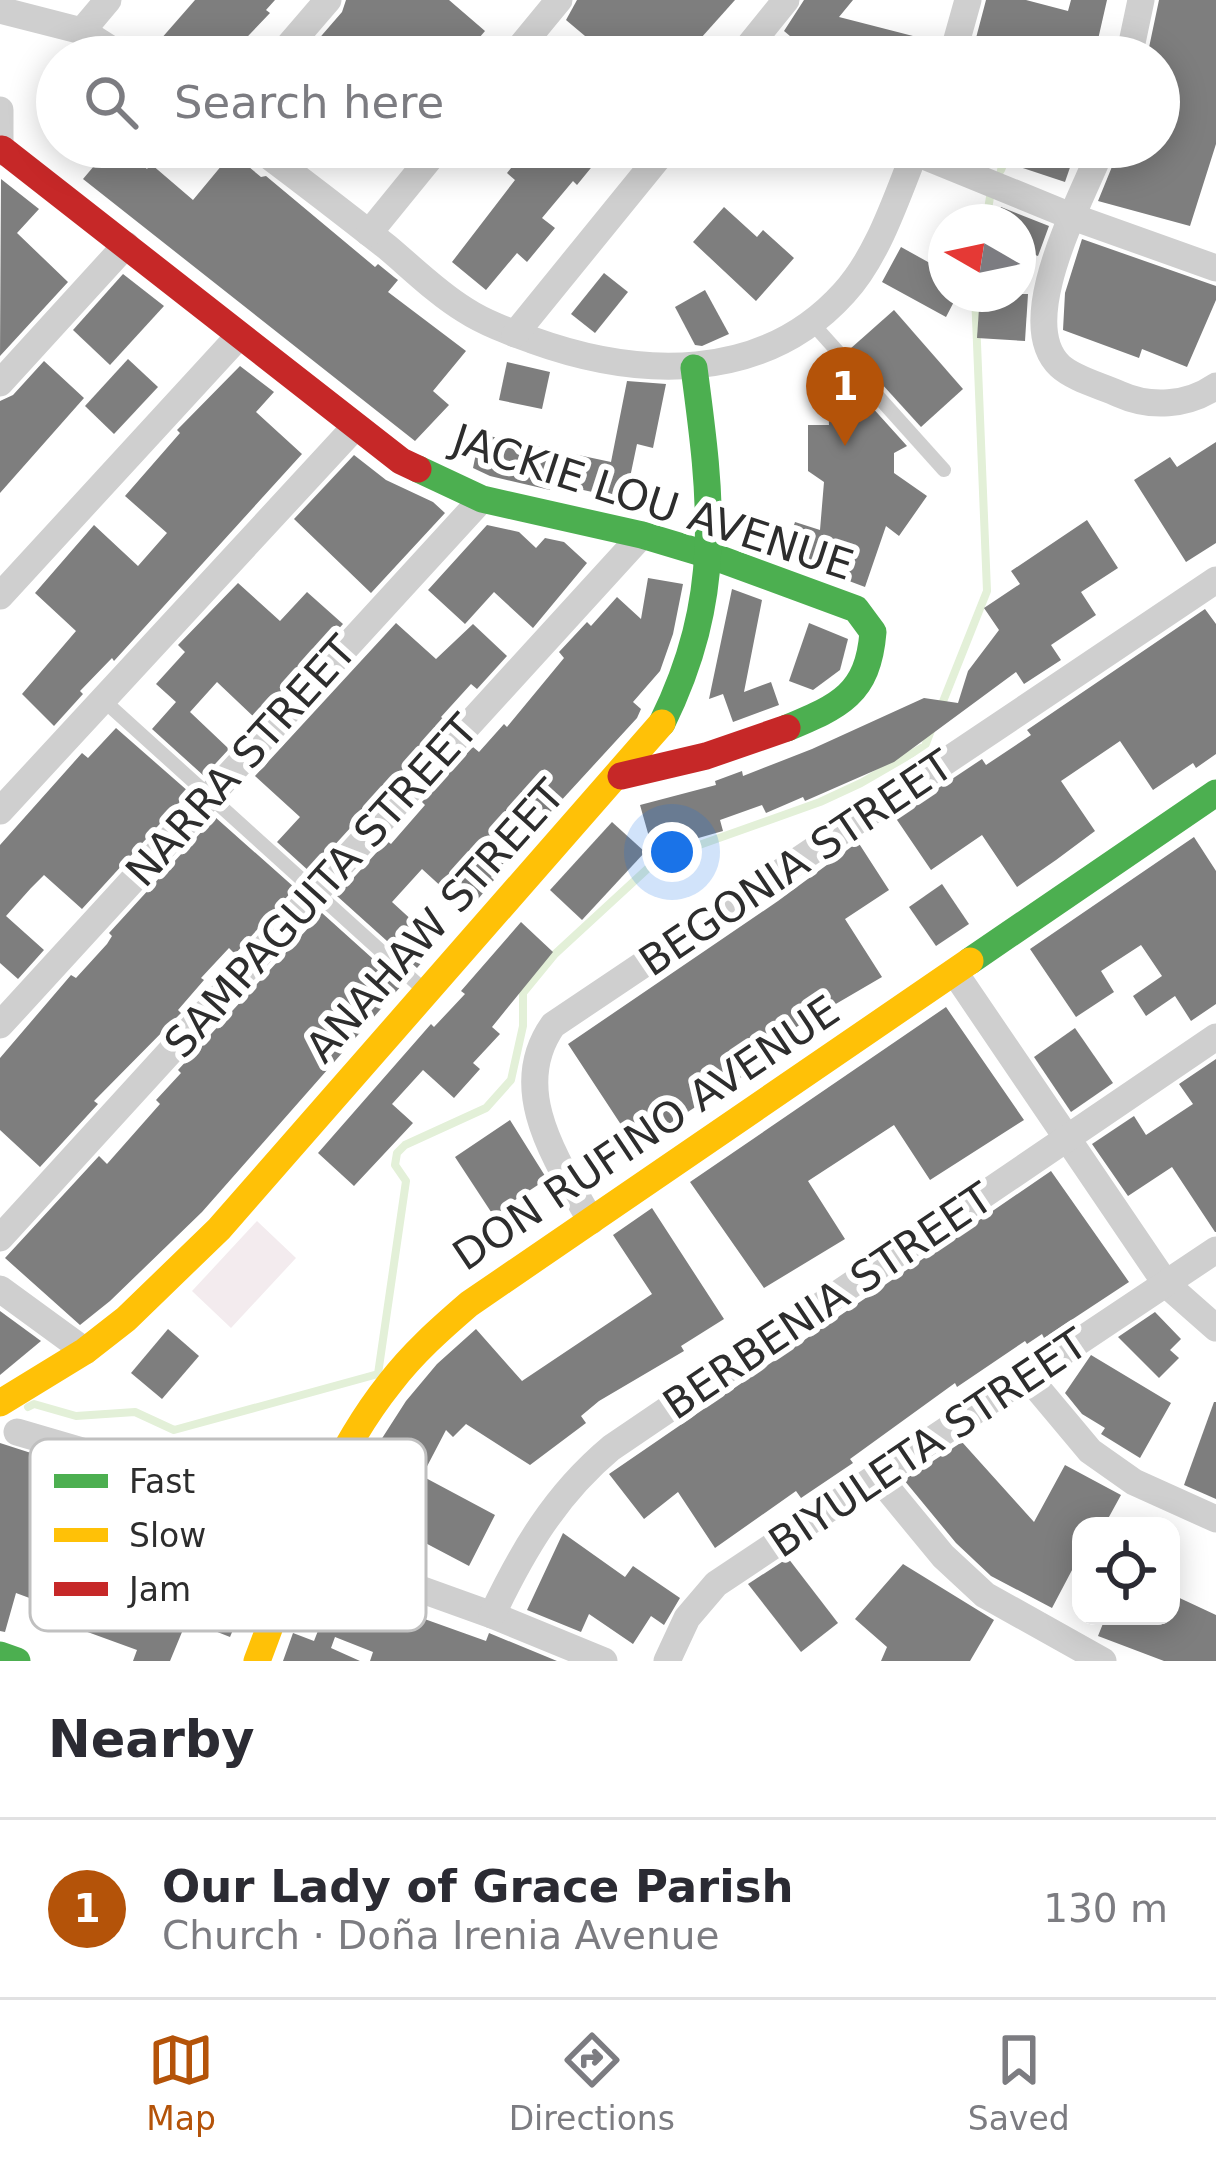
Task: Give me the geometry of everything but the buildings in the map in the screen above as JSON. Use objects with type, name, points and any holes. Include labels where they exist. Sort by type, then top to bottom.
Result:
[{"type":"street","points":[[82,31],[108,0]]},
{"type":"street","points":[[297,36],[328,0]]},
{"type":"street","points":[[529,36],[559,0]]},
{"type":"street","points":[[757,36],[787,0]]},
{"type":"street","points":[[958,36],[968,0]]},
{"type":"street","points":[[1134,36],[1141,0]]},
{"type":"street","points":[[0,10],[90,36]]},
{"type":"street","name":"JACKIE LOU AVENUE","points":[[0,110],[1,150],[401,460],[482,499],[712,556],[856,609],[873,632],[868,671],[849,698],[688,763],[622,776]]},
{"type":"street","points":[[284,168],[465,311],[515,334],[622,364],[694,368],[733,359],[812,323],[847,291],[908,168]]},
{"type":"street","points":[[369,233],[422,168]]},
{"type":"street","points":[[515,334],[650,168]]},
{"type":"street","points":[[958,168],[1073,217],[1213,258]]},
{"type":"street","points":[[1093,168],[1056,256],[1045,310],[1045,331],[1060,367],[1136,402],[1191,398],[1216,386]]},
{"type":"street","points":[[0,383],[126,244]]},
{"type":"street","points":[[0,596],[239,336]]},
{"type":"street","name":"ANAHAW STREET","points":[[85,1351],[126,1319],[219,1229],[657,732],[681,690],[697,637],[712,556],[708,475],[694,368]]},
{"type":"street","points":[[0,811],[354,428]]},
{"type":"street","name":"NARRA STREET","points":[[0,1024],[482,499]]},
{"type":"street","name":"SAMPAGUITA STREET","points":[[0,1238],[642,535]]},
{"type":"street","name":"BEGONIA STREET","points":[[592,1221],[549,1146],[536,1105],[535,1066],[541,1042],[553,1025],[1216,580]]},
{"type":"street","name":"DON RUFINO AVENUE","points":[[354,1439],[380,1396],[414,1354],[470,1304],[1216,793]]},
{"type":"street","points":[[955,973],[1166,1284],[1216,1328]]},
{"type":"street","name":"BERBENIA STREET","points":[[492,1615],[519,1558],[550,1510],[579,1474],[610,1448],[1216,1036]]},
{"type":"street","name":"BIYULETA STREET","points":[[667,1661],[687,1618],[716,1584],[1216,1250]]},
{"type":"street","points":[[0,1288],[85,1351],[0,1402]]},
{"type":"street","points":[[1028,1377],[1090,1451],[1134,1482],[1216,1519]]},
{"type":"street","points":[[17,1432],[41,1439]]},
{"type":"street","points":[[878,1477],[943,1556],[985,1595],[1102,1661]]},
{"type":"street","points":[[426,1591],[604,1661]]},
{"type":"street","name":"DON RUFINO AVENUE","points":[[257,1661],[269,1631]]},
{"type":"street","points":[[0,1655],[17,1661]]},
{"type":"lane","points":[[812,323],[944,470]]},
{"type":"lane","points":[[102,700],[426,991]]},
{"type":"shaded area","points":[[257,1221],[296,1258],[231,1328],[192,1291]]},
{"type":"waterway","points":[[989,204],[990,197]]},
{"type":"waterway","points":[[940,709],[987,591],[976,312]]},
{"type":"waterway","points":[[28,1407],[34,1404],[76,1416],[135,1412],[174,1430],[378,1374],[406,1181],[395,1165],[397,1153],[486,1108],[511,1080],[523,1026],[523,993],[555,954],[657,860],[861,783],[925,746],[932,728]]},
{"type":"traffic: fast","points":[[662,723],[696,633],[708,548],[705,462],[694,368]]},
{"type":"traffic: fast","points":[[418,469],[482,499],[642,535],[856,609],[873,632],[858,684],[836,704],[787,728]]},
{"type":"traffic: fast","points":[[970,961],[1216,793]]},
{"type":"traffic: fast","points":[[0,1655],[17,1661]]},
{"type":"traffic: slow","points":[[0,1403],[85,1351],[126,1319],[219,1229],[662,723]]},
{"type":"traffic: slow","points":[[352,1439],[408,1362],[469,1304],[970,961]]},
{"type":"traffic: slow","points":[[257,1661],[268,1631]]},
{"type":"traffic: jam","points":[[2,149],[401,461],[418,469]]},
{"type":"traffic: jam","points":[[621,776],[706,756],[787,728]]},
{"type":"place","name":"Our Lady of Grace Parish","points":[[845,446]]}]
